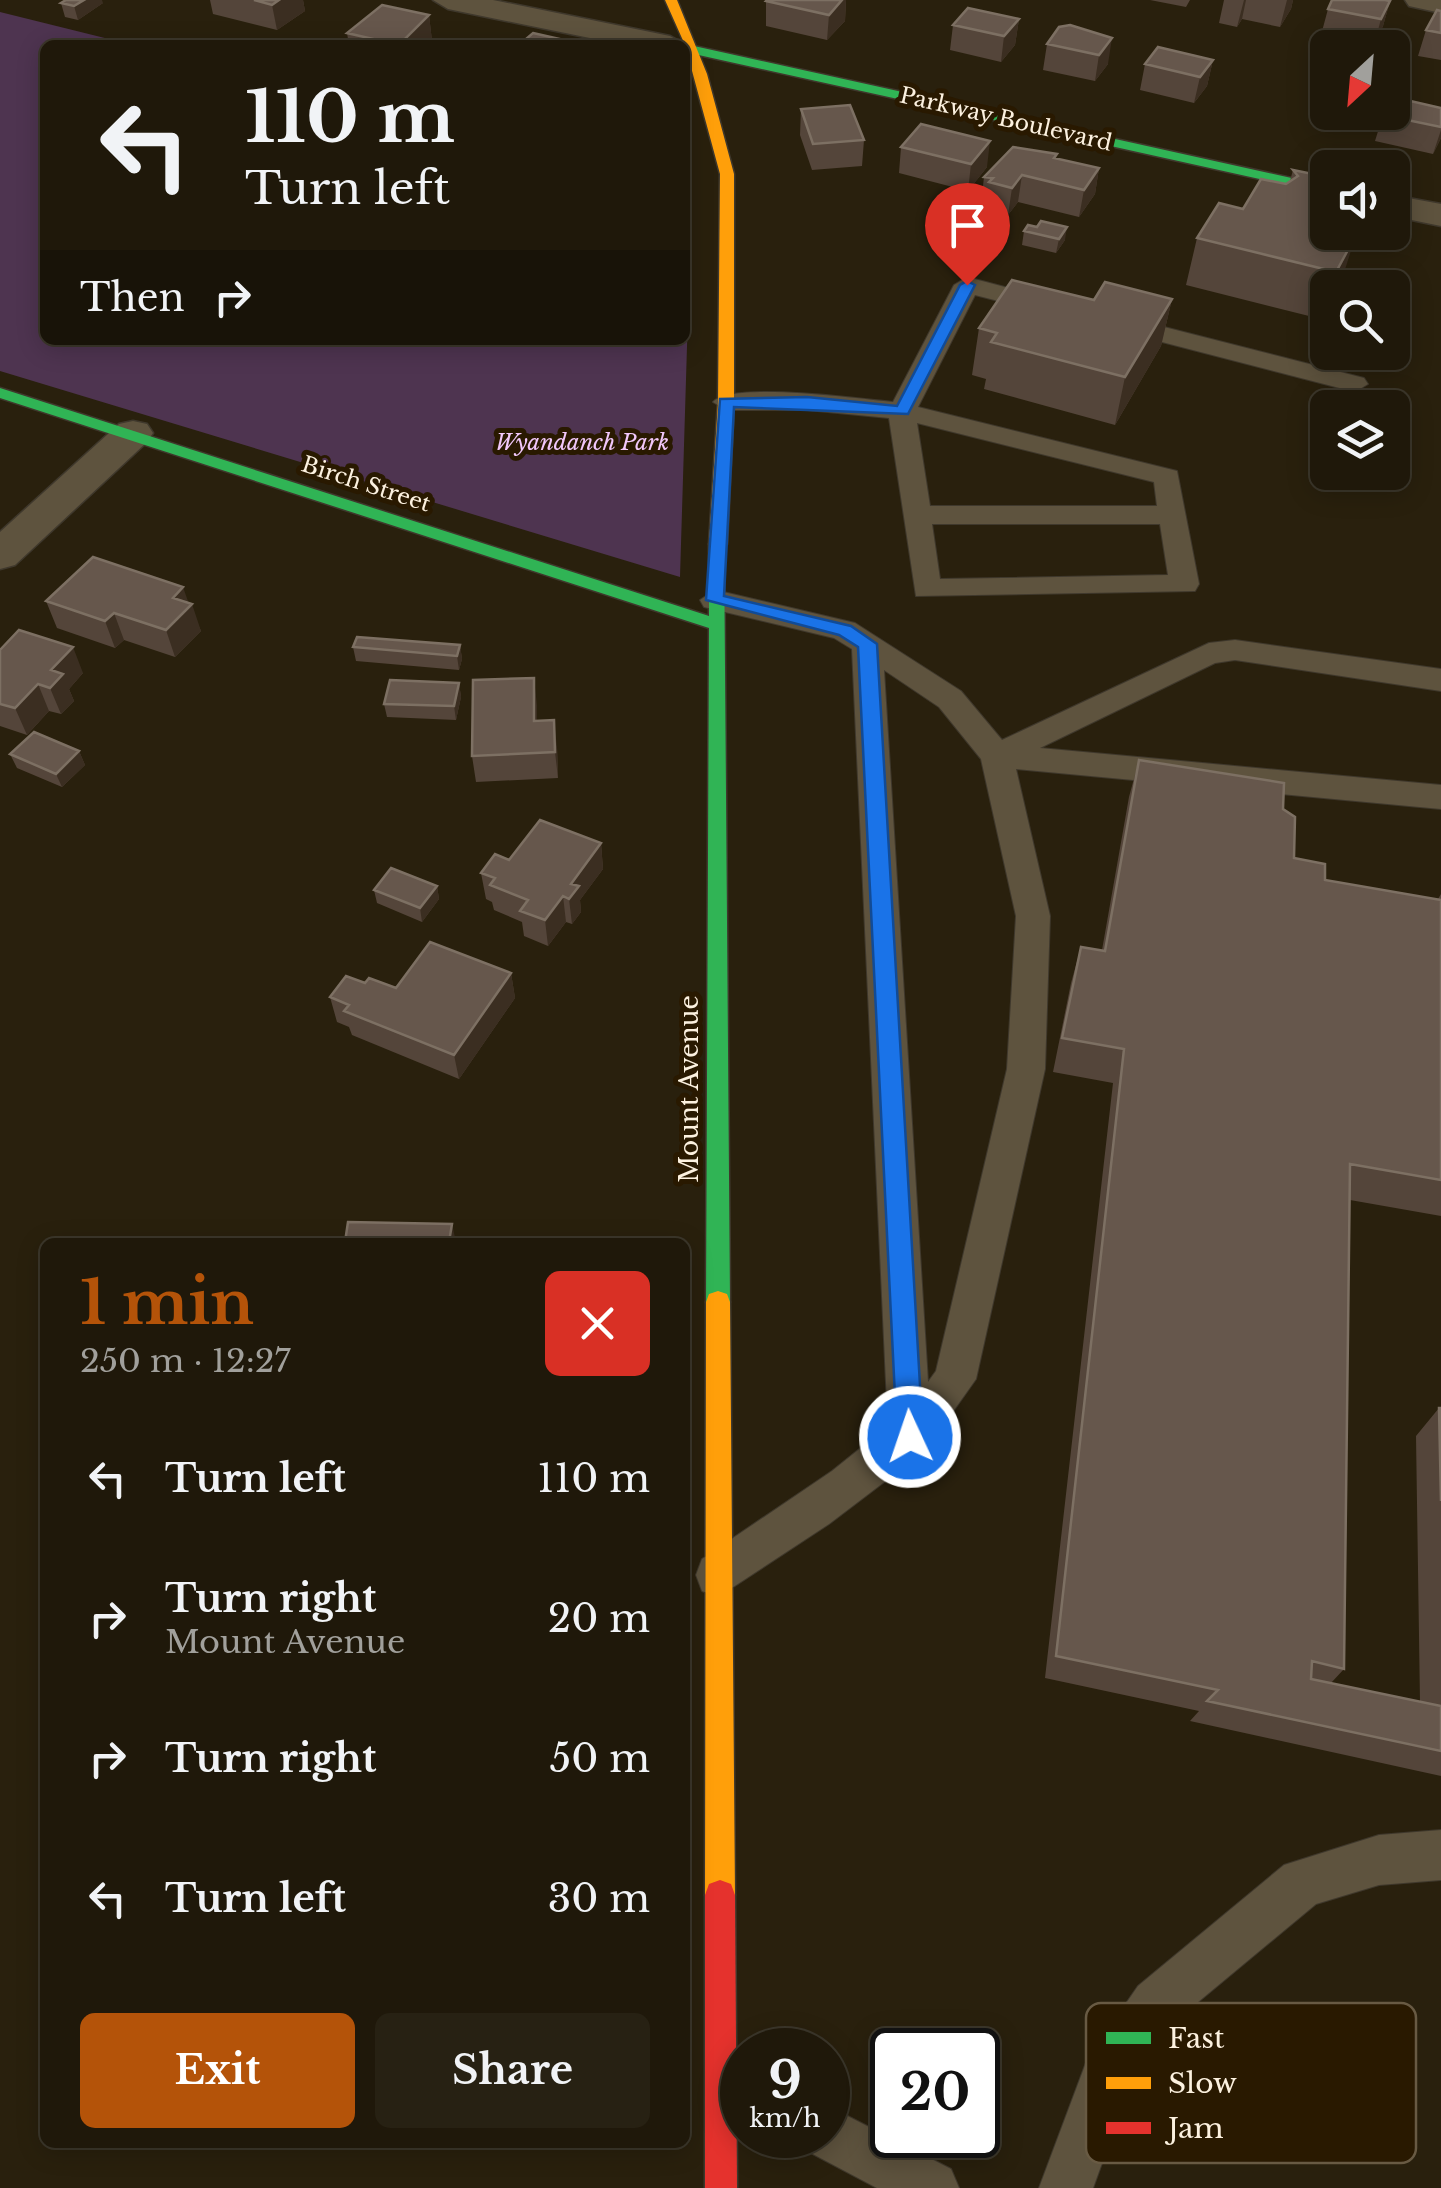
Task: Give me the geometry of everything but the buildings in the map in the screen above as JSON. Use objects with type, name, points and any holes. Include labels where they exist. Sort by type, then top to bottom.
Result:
[{"type":"street","name":"Parkway Boulevard","points":[[448,0],[646,40]]},
{"type":"street","name":"Mount Avenue","points":[[672,0],[680,40]]},
{"type":"street","points":[[1420,0],[1441,4]]},
{"type":"street","name":"Parkway Boulevard","points":[[690,49],[1310,186]]},
{"type":"street","name":"Mount Avenue","points":[[690,60],[700,74],[727,174],[726,402],[715,612],[718,1575],[730,2028]]},
{"type":"street","points":[[1410,209],[1441,216]]},
{"type":"street","name":"Birch Street","points":[[0,393],[715,612]]},
{"type":"street","points":[[0,555],[132,433]]},
{"type":"street","name":"Mount Avenue","points":[[720,2188],[723,2158]]},
{"type":"lane","points":[[726,402],[807,402],[902,411],[1166,477],[1184,584],[927,589],[902,411],[967,285],[1355,384]]},
{"type":"lane","points":[[916,515],[1172,514]]},
{"type":"lane","points":[[715,612],[844,630],[950,698],[997,756],[1033,916],[1026,1069],[955,1380],[937,1408],[910,1437],[718,1575]]},
{"type":"lane","points":[[868,644],[910,1437]]},
{"type":"lane","points":[[997,756],[1209,653],[1235,650],[1441,680]]},
{"type":"lane","points":[[997,756],[1441,798]]},
{"type":"lane","points":[[1157,2003],[1302,1883],[1379,1860],[1441,1855]]},
{"type":"lane","points":[[1066,2188],[1086,2134]]},
{"type":"lane","points":[[850,2145],[932,2188]]},
{"type":"green space","name":"Wyandanch Park","points":[[0,12],[113,40],[40,40],[40,345],[687,345],[680,577],[0,371]]},
{"type":"green space","name":"Wyandanch Park","points":[[690,181],[692,182],[690,248]]},
{"type":"traffic: fast","points":[[690,49],[1310,186]]},
{"type":"traffic: fast","points":[[0,393],[715,624]]},
{"type":"traffic: fast","points":[[718,544],[718,1302]]},
{"type":"traffic: slow","points":[[671,0],[687,40]]},
{"type":"traffic: slow","points":[[690,48],[727,174],[726,402],[718,544]]},
{"type":"traffic: slow","points":[[718,1302],[720,1895]]},
{"type":"traffic: jam","points":[[720,1895],[721,2188]]},
{"type":"route","points":[[910,1437],[868,644],[844,630],[715,600],[726,402],[807,402],[902,411],[967,285]]}]
